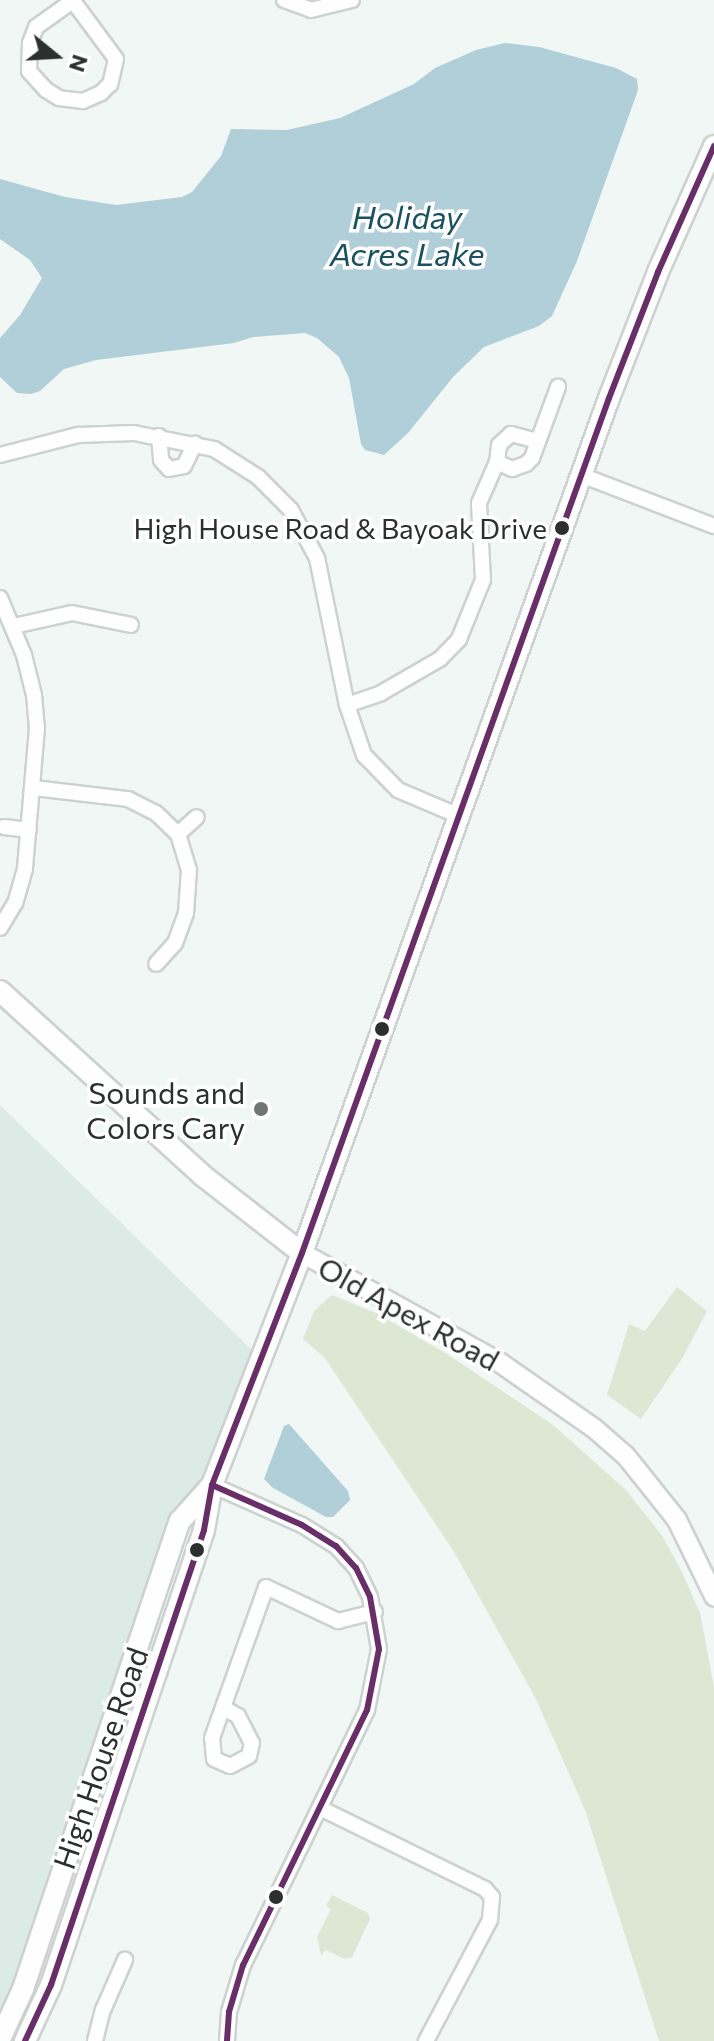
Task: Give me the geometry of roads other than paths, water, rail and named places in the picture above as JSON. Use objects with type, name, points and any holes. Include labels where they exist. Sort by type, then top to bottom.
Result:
[{"type":"main road","name":"High House Road","points":[[25,2041],[51,1985],[204,1530],[212,1485],[302,1253],[581,475],[658,272],[714,146]]},
{"type":"main road","name":"Old Apex Road","points":[[0,991],[202,1175],[302,1253]]},
{"type":"main road","name":"High House Road","points":[[0,2039],[23,1989],[180,1521],[212,1485]]},
{"type":"street","points":[[73,0],[116,59],[110,84],[101,93],[83,101],[59,98],[46,90],[29,71],[30,43],[36,27],[73,0]]},
{"type":"street","points":[[284,0],[311,10],[352,0]]},
{"type":"street","points":[[497,462],[512,469],[526,464],[558,387]]},
{"type":"street","points":[[0,455],[78,435],[115,432],[195,443],[228,456],[258,477],[281,497],[300,526],[322,576],[347,705],[359,746],[377,772],[398,790],[457,815]]},
{"type":"street","points":[[347,705],[381,693],[440,659],[459,639],[483,580],[479,503],[497,462],[497,450],[506,436],[517,434],[538,441]]},
{"type":"street","points":[[159,436],[161,460],[169,469],[184,466],[195,443]]},
{"type":"street","points":[[581,475],[714,526]]},
{"type":"street","points":[[0,598],[14,626],[34,695],[37,728],[34,788],[21,887],[0,928]]},
{"type":"street","points":[[14,626],[72,613],[131,625]]},
{"type":"street","points":[[34,788],[128,799],[156,813],[178,834],[189,870],[186,913],[175,943],[156,964]]},
{"type":"street","points":[[178,834],[197,817]]},
{"type":"street","points":[[4,827],[29,830]]},
{"type":"street","name":"Old Apex Road","points":[[302,1253],[499,1362],[595,1429],[626,1456],[670,1509],[702,1565],[714,1596]]},
{"type":"street","points":[[212,1485],[302,1525],[336,1546],[364,1581],[375,1612],[379,1649],[372,1695],[243,1965],[229,2012],[227,2041]]},
{"type":"street","points":[[224,1708],[266,1587],[338,1621],[375,1612]]},
{"type":"street","points":[[320,1808],[485,1889],[492,1897],[490,1920],[426,2041]]},
{"type":"street","points":[[95,2041],[103,2010],[125,1960]]},
{"type":"water","name":"Holiday Acres Lake","points":[[505,43],[539,47],[616,68],[637,79],[638,90],[577,261],[552,316],[539,326],[484,347],[453,377],[408,433],[384,455],[365,450],[361,444],[349,378],[339,357],[317,338],[305,333],[253,337],[234,343],[96,360],[64,369],[40,391],[31,394],[17,393],[0,377],[0,338],[20,315],[42,278],[30,260],[0,239],[0,179],[65,197],[116,205],[182,197],[192,192],[221,156],[231,129],[287,130],[340,118],[414,84],[435,68],[476,50]]},
{"type":"water","points":[[289,1424],[348,1491],[350,1500],[333,1517],[326,1517],[273,1488],[264,1479],[284,1426]]},
{"type":"place","name":"High House Road & Bayoak Drive","points":[[562,528]]},
{"type":"place","name":"Sounds and Colors Cary","points":[[261,1109]]}]
